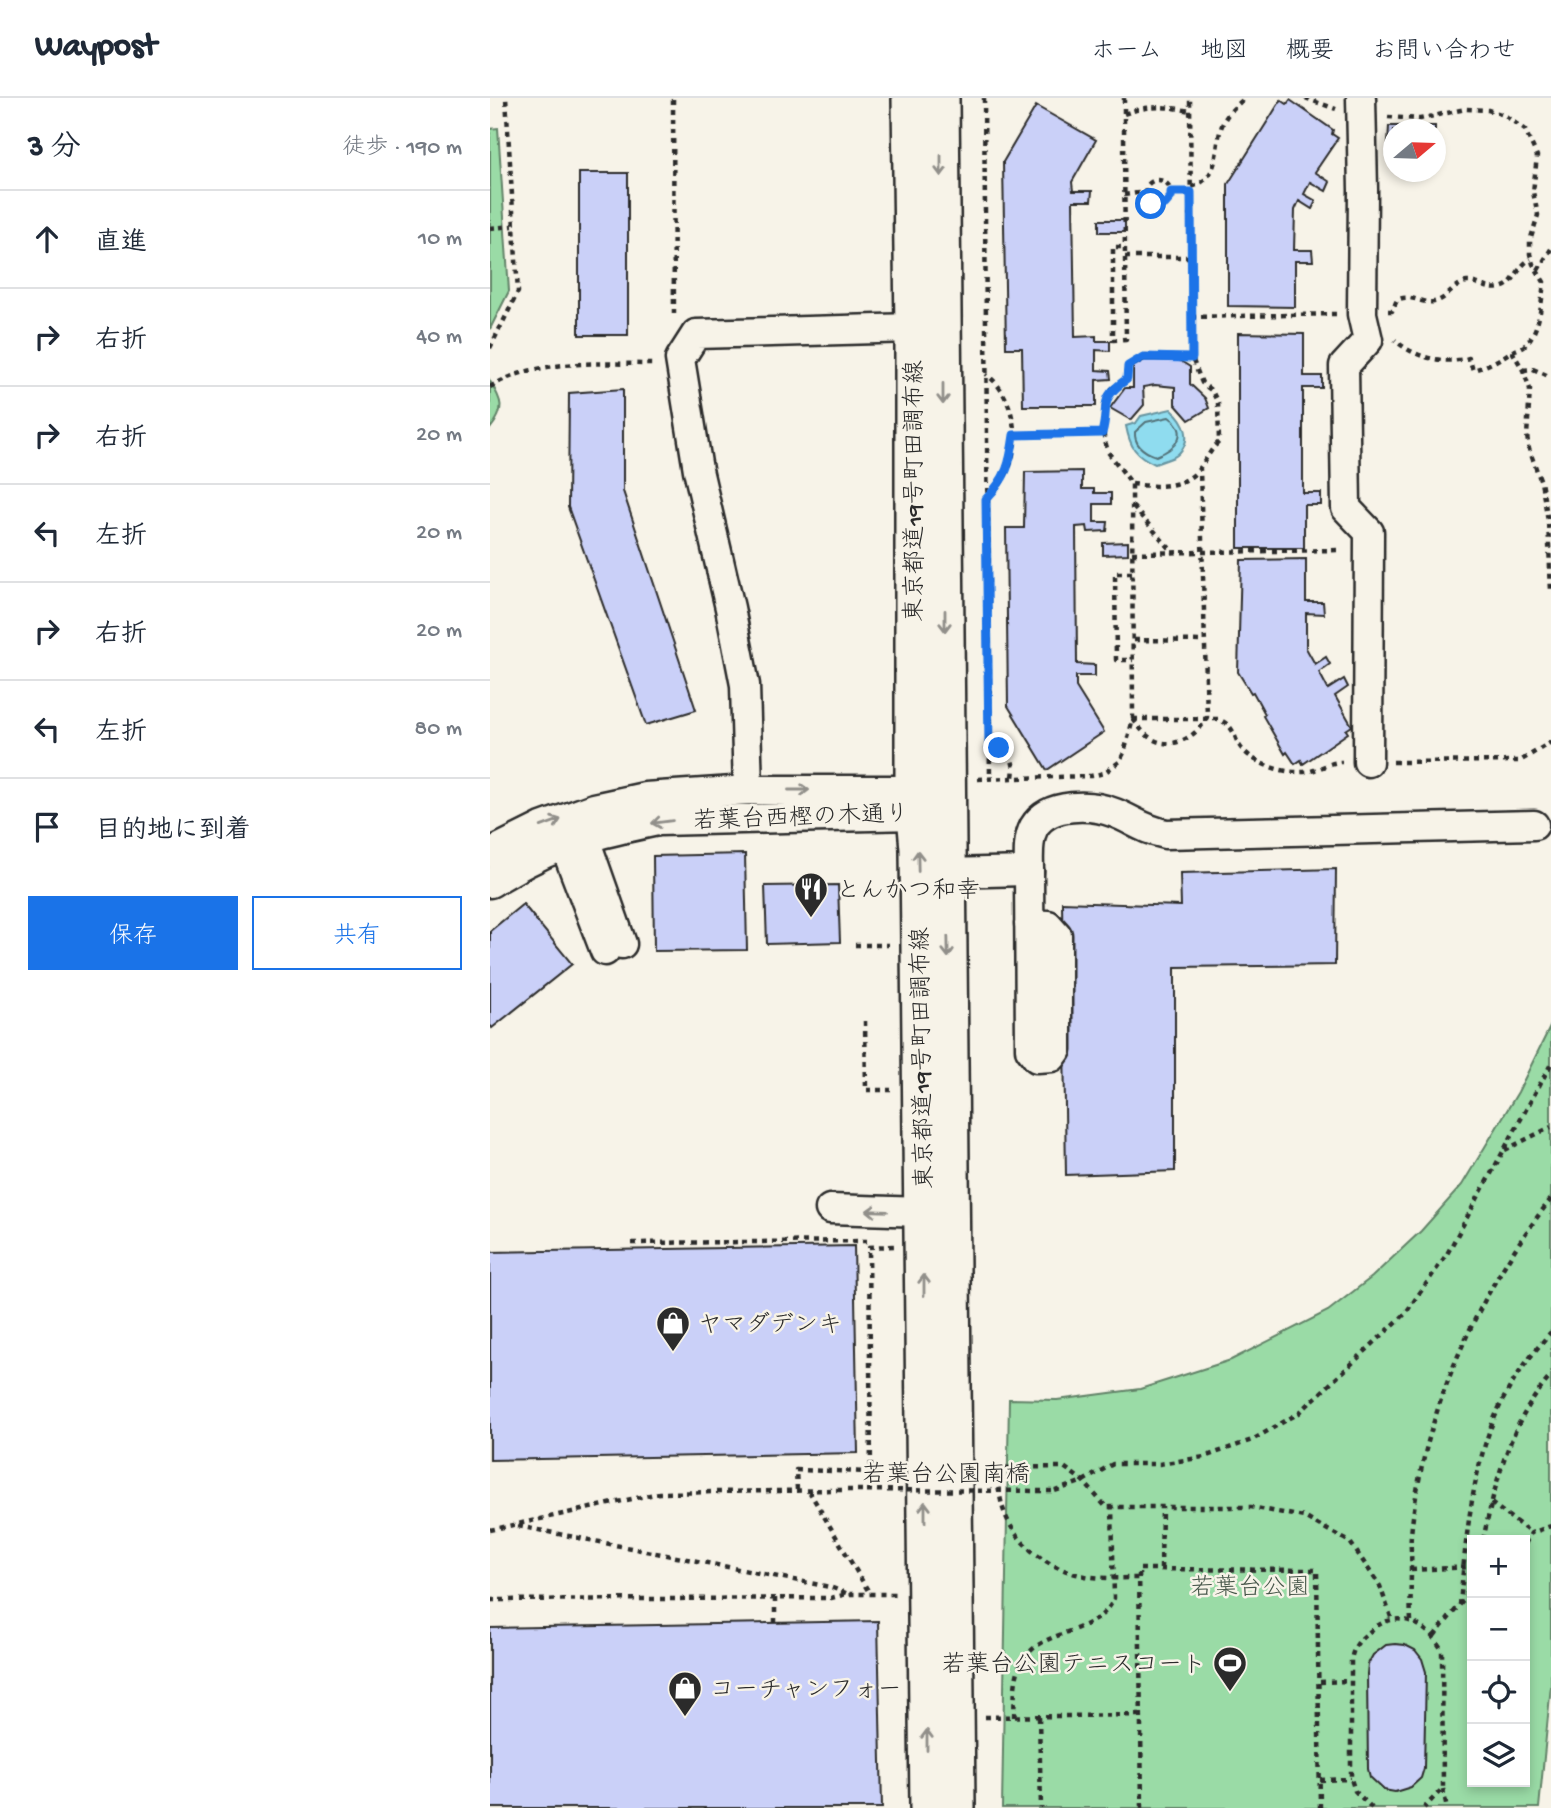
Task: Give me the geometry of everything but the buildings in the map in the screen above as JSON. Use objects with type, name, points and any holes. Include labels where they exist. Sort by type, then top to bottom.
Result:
[{"type":"main road","name":"東京都道19号町田調布線","points":[[910,98],[913,328],[936,795],[947,873],[957,1808]]},
{"type":"main road","name":"東京都道19号町田調布線","points":[[928,1808],[918,849],[936,795],[941,98]]},
{"type":"street","points":[[1361,106],[1362,314],[1368,340],[1345,366],[1346,508],[1369,532],[1368,762]]},
{"type":"street","points":[[748,790],[745,685],[698,470],[680,359],[696,334],[913,328]]},
{"type":"street","name":"若葉台西樫の木通り","points":[[490,853],[542,827],[594,808],[645,797],[748,790],[936,795]]},
{"type":"street","name":"若葉台西樫の木通り","points":[[490,883],[534,858],[575,842],[658,821],[936,795]]},
{"type":"street","points":[[1029,924],[1029,843],[1034,826],[1060,808],[1101,808],[1119,814],[1147,830],[1166,834],[1534,825]]},
{"type":"street","points":[[575,842],[614,948]]},
{"type":"street","points":[[947,873],[1029,871]]},
{"type":"street","points":[[830,1209],[923,1212]]},
{"type":"path","points":[[490,348],[517,292],[506,98]]},
{"type":"path","points":[[984,98],[990,779]]},
{"type":"path","points":[[1124,98],[1124,195],[1126,247],[1126,339],[1113,340],[1113,247],[1126,247]]},
{"type":"path","points":[[1132,484],[1170,486],[1189,478],[1219,442],[1218,403],[1213,391],[1202,383],[1192,358],[1190,98]]},
{"type":"path","points":[[1171,192],[1192,189],[1206,178],[1217,157],[1224,120],[1245,98]]},
{"type":"path","points":[[673,99],[676,311],[673,321]]},
{"type":"path","points":[[1124,114],[1141,108],[1160,106],[1190,111]]},
{"type":"path","points":[[1361,106],[1420,119],[1465,109],[1488,110],[1504,115],[1525,130],[1536,156],[1532,178],[1538,215],[1530,241],[1531,259],[1544,282],[1540,315],[1522,348],[1490,365],[1473,370],[1469,358],[1430,359],[1402,346],[1393,338]]},
{"type":"path","points":[[1162,179],[1169,184],[1171,192],[1168,201],[1161,206],[1151,204],[1145,192],[1147,184],[1162,179]]},
{"type":"path","points":[[1124,195],[1145,192]]},
{"type":"path","points":[[490,228],[513,226]]},
{"type":"path","points":[[1538,270],[1551,249]]},
{"type":"path","points":[[1125,257],[1190,257]]},
{"type":"path","points":[[1191,317],[1362,314],[1392,311],[1397,300],[1403,297],[1409,296],[1423,302],[1440,301],[1464,282],[1493,289],[1502,288],[1510,284],[1519,267],[1531,259]]},
{"type":"path","points":[[1512,351],[1530,389],[1527,436],[1541,482],[1548,520],[1551,592]]},
{"type":"path","points":[[936,795],[990,779],[1091,776],[1104,773],[1119,762],[1133,719],[1132,484],[1108,452],[1102,433],[1105,401],[1112,389],[1127,379],[1128,366],[1143,357],[1192,358]]},
{"type":"path","points":[[490,387],[518,373],[570,365],[658,364]]},
{"type":"path","points":[[1523,370],[1534,369],[1551,377]]},
{"type":"path","points":[[986,374],[1004,391],[1010,405],[1014,435],[1011,460],[1005,476],[986,499]]},
{"type":"path","points":[[1014,435],[1102,433]]},
{"type":"path","points":[[1133,719],[1143,733],[1155,741],[1165,743],[1177,742],[1195,734],[1207,717],[1200,468]]},
{"type":"path","points":[[1132,506],[1173,552]]},
{"type":"path","points":[[1132,553],[1369,550]]},
{"type":"path","points":[[1132,573],[1115,573],[1116,660],[1133,660]]},
{"type":"path","points":[[1134,640],[1204,642]]},
{"type":"path","points":[[1133,719],[1207,717],[1229,723],[1243,750],[1275,768],[1294,772],[1311,771],[1334,762],[1520,761],[1551,742]]},
{"type":"path","points":[[989,748],[999,748],[1008,753],[1013,764],[1013,777]]},
{"type":"path","points":[[855,945],[896,946]]},
{"type":"path","points":[[864,1021],[866,1090],[896,1090]]},
{"type":"path","name":"若葉台公園南橋","points":[[490,1530],[659,1493],[837,1490],[1055,1491],[1083,1481],[1113,1464],[1159,1464],[1204,1457],[1252,1440],[1299,1413],[1405,1314],[1447,1254],[1551,1064]]},
{"type":"path","points":[[1503,1151],[1551,1128]]},
{"type":"path","points":[[1411,1621],[1412,1524],[1421,1473],[1435,1420],[1464,1342],[1492,1284],[1551,1199]]},
{"type":"path","points":[[632,1243],[874,1241]]},
{"type":"path","points":[[797,1491],[796,1470],[871,1472],[869,1247],[898,1246]]},
{"type":"path","points":[[1460,1605],[1471,1507],[1481,1459],[1508,1390],[1551,1332]]},
{"type":"path","points":[[1484,1535],[1499,1470],[1511,1441],[1540,1388],[1551,1376]]},
{"type":"path","points":[[980,1468],[1064,1467],[1083,1481],[1106,1507],[1251,1507],[1304,1517],[1350,1542],[1380,1586],[1392,1619]]},
{"type":"path","points":[[995,1468],[1002,1506],[1021,1542],[1037,1556],[1083,1576],[1139,1578]]},
{"type":"path","points":[[808,1491],[870,1594]]},
{"type":"path","points":[[1491,1503],[1531,1533],[1551,1526]]},
{"type":"path","points":[[1014,1717],[1015,1686],[1022,1660],[1044,1641],[1098,1619],[1111,1607],[1114,1598],[1112,1507]]},
{"type":"path","points":[[1161,1569],[1163,1507]]},
{"type":"path","points":[[514,1525],[830,1587],[847,1594]]},
{"type":"path","points":[[1411,1570],[1467,1568]]},
{"type":"path","points":[[1142,1808],[1139,1569],[1317,1570],[1320,1808]]},
{"type":"path","points":[[490,1600],[831,1598],[847,1594],[903,1594]]},
{"type":"path","points":[[1434,1636],[1467,1596]]},
{"type":"path","points":[[775,1598],[775,1623]]},
{"type":"path","points":[[1372,1808],[1355,1791],[1351,1779],[1350,1681],[1354,1646],[1379,1624],[1392,1619],[1411,1621],[1424,1626],[1442,1650],[1443,1788],[1447,1808]]},
{"type":"path","points":[[1320,1682],[1350,1681]]},
{"type":"path","points":[[982,1717],[1142,1715]]},
{"type":"path","points":[[1039,1717],[1041,1808]]},
{"type":"path","points":[[1320,1780],[1351,1779]]},
{"type":"path","points":[[1424,1808],[1443,1788]]},
{"type":"green space","points":[[498,128],[509,291],[490,329],[490,129]]},
{"type":"green space","points":[[490,381],[497,394],[500,410],[490,429]]},
{"type":"green space","name":"若葉台公園","points":[[1551,1025],[1551,1685],[1539,1808],[1002,1808],[1009,1399],[1057,1400],[1140,1389],[1231,1360],[1328,1311],[1372,1277],[1421,1231],[1462,1185],[1518,1092]]},
{"type":"water","points":[[1171,409],[1184,425],[1185,443],[1177,455],[1155,464],[1135,449],[1129,440],[1126,426],[1136,423],[1141,416]]},
{"type":"place","name":"とんかつ和幸","points":[[811,919]]},
{"type":"place","name":"ヤマダデンキ","points":[[673,1353]]},
{"type":"place","name":"若葉台公園テニスコート","points":[[1230,1693]]},
{"type":"place","name":"コーチャンフォー","points":[[685,1718]]},
{"type":"route","points":[[999,748],[989,748],[986,499],[1005,476],[1011,460],[1014,435],[1102,433],[1105,401],[1112,389],[1127,379],[1128,366],[1143,357],[1192,358],[1191,192],[1171,192],[1171,197],[1165,204],[1151,204]]}]
